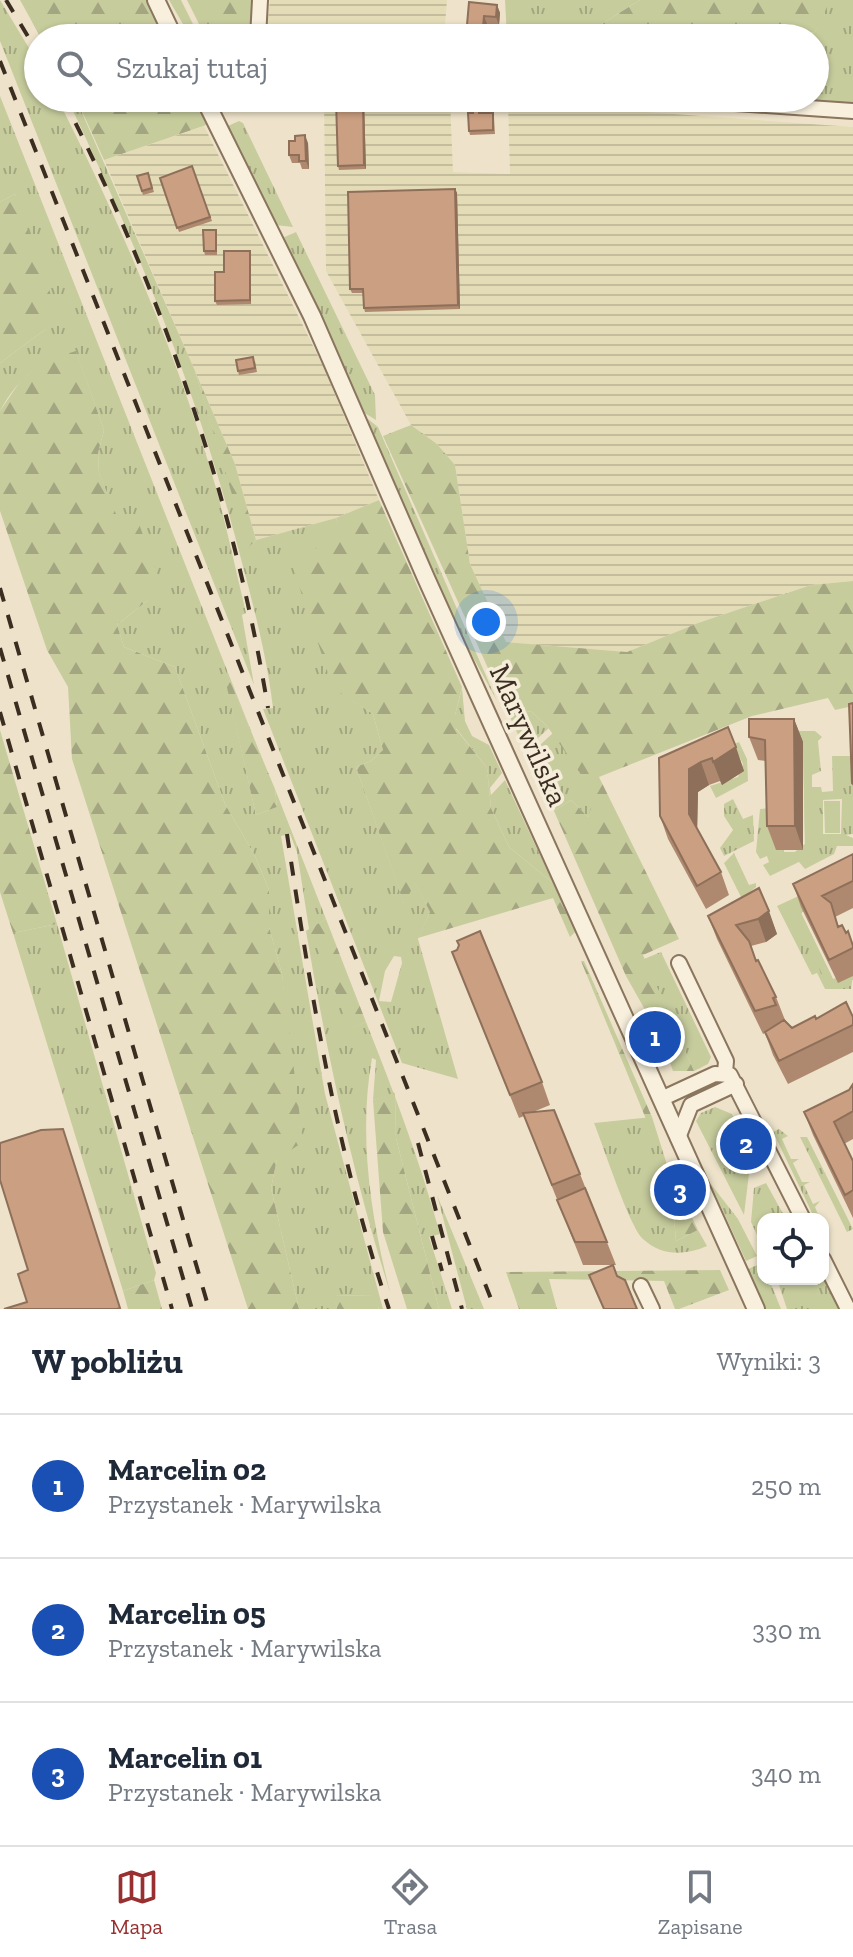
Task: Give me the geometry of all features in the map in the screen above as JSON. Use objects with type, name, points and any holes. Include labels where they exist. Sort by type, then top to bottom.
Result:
[{"type":"street","points":[[156,0],[167,24]]},
{"type":"street","points":[[259,24],[260,0]]},
{"type":"street","points":[[829,109],[853,111]]},
{"type":"street","name":"Marywilska","points":[[212,112],[312,316],[756,1309]]},
{"type":"street","points":[[679,963],[726,1061],[731,1079],[800,1213]]},
{"type":"street","points":[[661,1099],[715,1074],[731,1079]]},
{"type":"street","points":[[678,1138],[691,1105],[731,1079]]},
{"type":"street","points":[[829,1271],[848,1309]]},
{"type":"street","points":[[641,1286],[652,1309]]},
{"type":"shaded area","points":[[270,0],[447,0],[445,24],[267,24]]},
{"type":"shaded area","points":[[324,112],[451,112],[453,172],[510,174],[508,112],[646,112],[853,127],[853,581],[811,585],[698,623],[627,652],[505,642],[470,564],[455,465],[437,444],[411,425],[326,271]]},
{"type":"shaded area","points":[[204,126],[324,368],[379,500],[336,518],[256,540],[235,464],[104,160]]},
{"type":"green space","points":[[0,0],[24,40],[24,102],[0,41]]},
{"type":"green space","points":[[20,0],[148,0],[160,24],[33,24]]},
{"type":"green space","points":[[169,0],[181,0],[193,24],[183,24]]},
{"type":"green space","points":[[187,0],[253,0],[252,24],[199,24]]},
{"type":"green space","points":[[505,0],[640,0],[602,24],[506,24]]},
{"type":"green space","points":[[640,0],[827,0],[829,3],[819,24],[602,24]]},
{"type":"green space","points":[[827,0],[853,0],[853,104],[829,102],[829,24],[818,24]]},
{"type":"green space","points":[[0,96],[259,751],[222,663],[256,815],[277,807],[275,789],[326,919],[310,929],[352,1028],[366,1022],[394,1094],[373,1100],[376,1060],[372,1058],[366,1117],[369,1176],[377,1235],[390,1292],[352,1158],[332,1068],[306,931],[309,929],[297,852],[290,834],[281,836],[325,1094],[383,1309],[379,1309],[374,1296],[334,1295],[337,1309],[299,1309],[271,1188],[277,1159],[287,1026],[282,974],[269,927],[269,890],[255,856],[225,804],[175,667],[124,647],[117,625],[148,600],[99,473],[98,453],[104,430],[76,352],[31,372],[15,388],[0,411],[0,363],[46,329],[15,194],[0,202]]},
{"type":"green space","points":[[28,112],[64,112],[146,289],[216,488],[246,613],[242,615],[254,685]]},
{"type":"green space","points":[[74,112],[82,112],[195,371],[249,547],[256,540],[336,518],[340,532],[333,687],[373,714],[383,750],[371,761],[356,767],[404,903],[415,882],[430,912],[418,939],[458,1079],[402,1063],[263,709],[273,708],[267,670],[225,499],[187,382],[142,267]],"holes":[[[394,956],[401,957],[391,1002],[379,1001],[385,971]]]},
{"type":"green space","points":[[82,112],[203,112],[209,124],[104,160]]},
{"type":"green space","points":[[239,121],[243,123],[293,227],[275,225],[228,126]]},
{"type":"green space","points":[[15,194],[57,312],[46,329],[0,363],[0,202]]},
{"type":"green space","points":[[296,232],[375,395],[376,420],[358,409],[280,239]]},
{"type":"green space","points":[[76,351],[104,430],[98,453],[99,473],[116,514],[139,524],[156,570],[148,600],[117,625],[124,647],[175,667],[225,804],[255,856],[269,890],[269,927],[282,974],[303,1142],[277,1159],[271,1188],[299,1309],[248,1309],[72,759],[68,687],[47,650],[0,511],[0,411],[21,380],[46,360]]},
{"type":"green space","points":[[195,371],[235,464],[256,540],[248,548]]},
{"type":"green space","points":[[368,419],[378,427],[497,701],[450,615],[364,423]]},
{"type":"green space","points":[[411,425],[437,444],[455,465],[470,564],[506,642],[627,652],[698,623],[811,585],[853,581],[853,706],[835,710],[828,698],[752,716],[599,777],[679,939],[643,955],[694,1071],[673,1071],[662,1040],[626,976],[554,811],[571,800],[588,817],[596,796],[547,726],[532,712],[506,708],[383,436]]},
{"type":"green space","points":[[379,500],[462,687],[455,715],[456,729],[487,768],[491,808],[509,847],[553,883],[575,932],[570,937],[553,898],[418,938],[430,912],[415,883],[404,904],[356,767],[371,761],[383,750],[373,714],[333,688],[292,565],[339,532],[336,518]]},
{"type":"green space","points":[[220,657],[275,789],[277,807],[256,815]]},
{"type":"green space","points":[[462,688],[465,721],[472,736],[489,745],[502,773],[490,788],[491,795],[505,780],[553,883],[509,847],[491,808],[487,768],[455,727]]},
{"type":"green space","points":[[506,708],[532,712],[549,728],[525,750]]},
{"type":"green space","points":[[0,730],[57,924],[13,933],[0,892]]},
{"type":"green space","points":[[792,731],[815,731],[822,737],[818,741],[821,771],[812,775],[812,787],[821,787],[822,792],[833,791],[832,756],[853,756],[853,834],[846,835],[853,838],[853,846],[837,846],[834,854],[805,869],[799,862],[770,876],[763,865],[769,862],[767,856],[760,859],[756,852],[760,809],[773,808],[784,852],[795,852],[805,844],[803,743]],"holes":[[[842,799],[841,834],[823,834],[823,800]]]},
{"type":"green space","points":[[553,733],[597,796],[588,817],[571,800],[554,811],[528,756]]},
{"type":"green space","points":[[797,736],[805,736],[811,748],[812,853],[803,857],[769,858],[764,847],[764,810],[773,810],[784,852],[795,852],[805,844],[803,743]]},
{"type":"green space","points":[[739,742],[747,759],[748,781],[716,798],[710,786],[738,777],[743,764],[736,750],[729,746]]},
{"type":"green space","points":[[733,799],[743,819],[753,815],[754,841],[724,856],[720,848],[733,830],[724,816],[724,804]]},
{"type":"green space","points":[[824,801],[840,801],[840,833],[825,833]]},
{"type":"green space","points":[[734,853],[749,885],[756,883],[756,887],[742,899],[724,863]]},
{"type":"green space","points":[[846,874],[801,913],[833,979],[853,975],[851,989],[825,989],[817,973],[812,975],[777,906]]},
{"type":"green space","points":[[819,892],[801,913],[833,979],[853,975],[853,980],[828,987],[790,906]]},
{"type":"green space","points":[[326,919],[366,1022],[351,1029],[309,929]]},
{"type":"green space","points":[[57,924],[156,1273],[154,1280],[123,1291],[13,933]]},
{"type":"green space","points":[[661,952],[711,1057],[708,1064],[694,1071],[644,959]]},
{"type":"green space","points":[[581,961],[584,961],[652,1117],[646,1119]]},
{"type":"green space","points":[[395,1093],[396,1138],[439,1309],[407,1309],[383,1232],[373,1100]]},
{"type":"green space","points":[[395,1097],[440,1234],[429,1237],[452,1309],[439,1309],[396,1138]]},
{"type":"green space","points":[[715,1107],[732,1114],[751,1157],[744,1215],[696,1121],[701,1113]]},
{"type":"green space","points":[[652,1117],[674,1187],[684,1201],[673,1206],[676,1241],[698,1230],[707,1246],[690,1252],[673,1253],[657,1249],[637,1231],[594,1123]]},
{"type":"green space","points":[[779,1129],[788,1136],[782,1139],[791,1159],[799,1159],[793,1163],[802,1182],[810,1182],[804,1185],[813,1204],[820,1201],[815,1207],[818,1213],[812,1213],[773,1132]]},
{"type":"green space","points":[[800,1137],[807,1137],[853,1229],[847,1232]]},
{"type":"green space","points":[[710,1183],[738,1219],[757,1256],[746,1261]]},
{"type":"green space","points":[[766,1183],[783,1213],[757,1213],[757,1235],[751,1222],[754,1188]]},
{"type":"green space","points":[[437,1195],[484,1309],[467,1309]]},
{"type":"green space","points":[[684,1201],[698,1230],[676,1241],[673,1206]]},
{"type":"green space","points":[[757,1265],[757,1285],[771,1285],[781,1309],[766,1309],[748,1269]]},
{"type":"green space","points":[[720,1270],[729,1290],[679,1309],[675,1309],[664,1281],[549,1279],[557,1309],[519,1309],[506,1272]]},
{"type":"green space","points":[[154,1280],[162,1309],[128,1309],[123,1291]]},
{"type":"green space","points":[[779,1285],[828,1285],[840,1309],[787,1309]]},
{"type":"green space","points":[[333,1295],[375,1296],[379,1309],[337,1309]]},
{"type":"building","points":[[469,2],[497,5],[496,17],[484,16],[483,24],[467,24]]},
{"type":"building","points":[[336,112],[363,112],[364,165],[338,166]]},
{"type":"building","points":[[468,113],[493,113],[493,130],[469,131]]},
{"type":"building","points":[[305,135],[306,161],[299,161],[299,155],[289,155],[289,141],[295,141],[295,136]]},
{"type":"building","points":[[192,166],[210,217],[177,228],[160,178]]},
{"type":"building","points":[[148,173],[152,188],[142,191],[137,176]]},
{"type":"building","points":[[455,189],[458,305],[364,308],[363,289],[350,289],[348,192]]},
{"type":"building","points":[[203,230],[216,230],[216,251],[204,251]]},
{"type":"building","points":[[224,251],[250,251],[250,300],[215,301],[215,272],[224,272]]},
{"type":"building","points":[[253,357],[255,368],[238,371],[236,360]]},
{"type":"building","points":[[853,703],[853,784],[849,704]]},
{"type":"building","points":[[749,719],[794,719],[795,826],[767,826],[765,740],[749,737]]},
{"type":"building","points":[[728,727],[736,747],[713,762],[712,758],[689,769],[689,814],[721,872],[697,886],[660,816],[659,758]]},
{"type":"building","points":[[853,854],[853,881],[822,896],[831,903],[838,927],[842,925],[846,933],[848,931],[853,946],[829,960],[793,884]]},
{"type":"building","points":[[759,888],[769,911],[758,919],[736,925],[749,941],[776,997],[773,998],[776,1005],[755,1011],[708,916]]},
{"type":"building","points":[[480,931],[542,1082],[510,1095],[452,952],[457,950],[457,941]]},
{"type":"building","points":[[846,1002],[853,1025],[779,1061],[765,1032],[784,1020],[792,1028]]},
{"type":"building","points":[[853,1084],[853,1111],[834,1122],[853,1161],[853,1190],[845,1195],[804,1112],[849,1090]]},
{"type":"building","points":[[554,1110],[580,1174],[552,1185],[523,1113]]},
{"type":"building","points":[[63,1129],[120,1308],[4,1309],[27,1302],[18,1274],[28,1270],[0,1180],[0,1143],[41,1130]]},
{"type":"building","points":[[585,1188],[607,1242],[575,1242],[557,1200]]},
{"type":"building","points":[[613,1265],[617,1276],[625,1280],[637,1309],[604,1309],[589,1275]]},
{"type":"railway","points":[[6,0],[24,30]]},
{"type":"railway","points":[[0,61],[495,1309]]},
{"type":"railway","points":[[70,112],[131,245],[189,396],[235,550],[268,708]]},
{"type":"railway","points":[[0,588],[209,1309]]},
{"type":"railway","points":[[0,648],[192,1309]]},
{"type":"railway","points":[[0,712],[172,1309]]},
{"type":"railway","points":[[287,834],[316,1015],[340,1133],[389,1309]]},
{"type":"railway","points":[[418,1143],[462,1309]]},
{"type":"railway","points":[[432,1236],[442,1271]]},
{"type":"place","name":"Marcelin 02","points":[[655,1037]]},
{"type":"place","name":"Marcelin 05","points":[[746,1144]]},
{"type":"place","name":"Marcelin 01","points":[[680,1190]]}]
